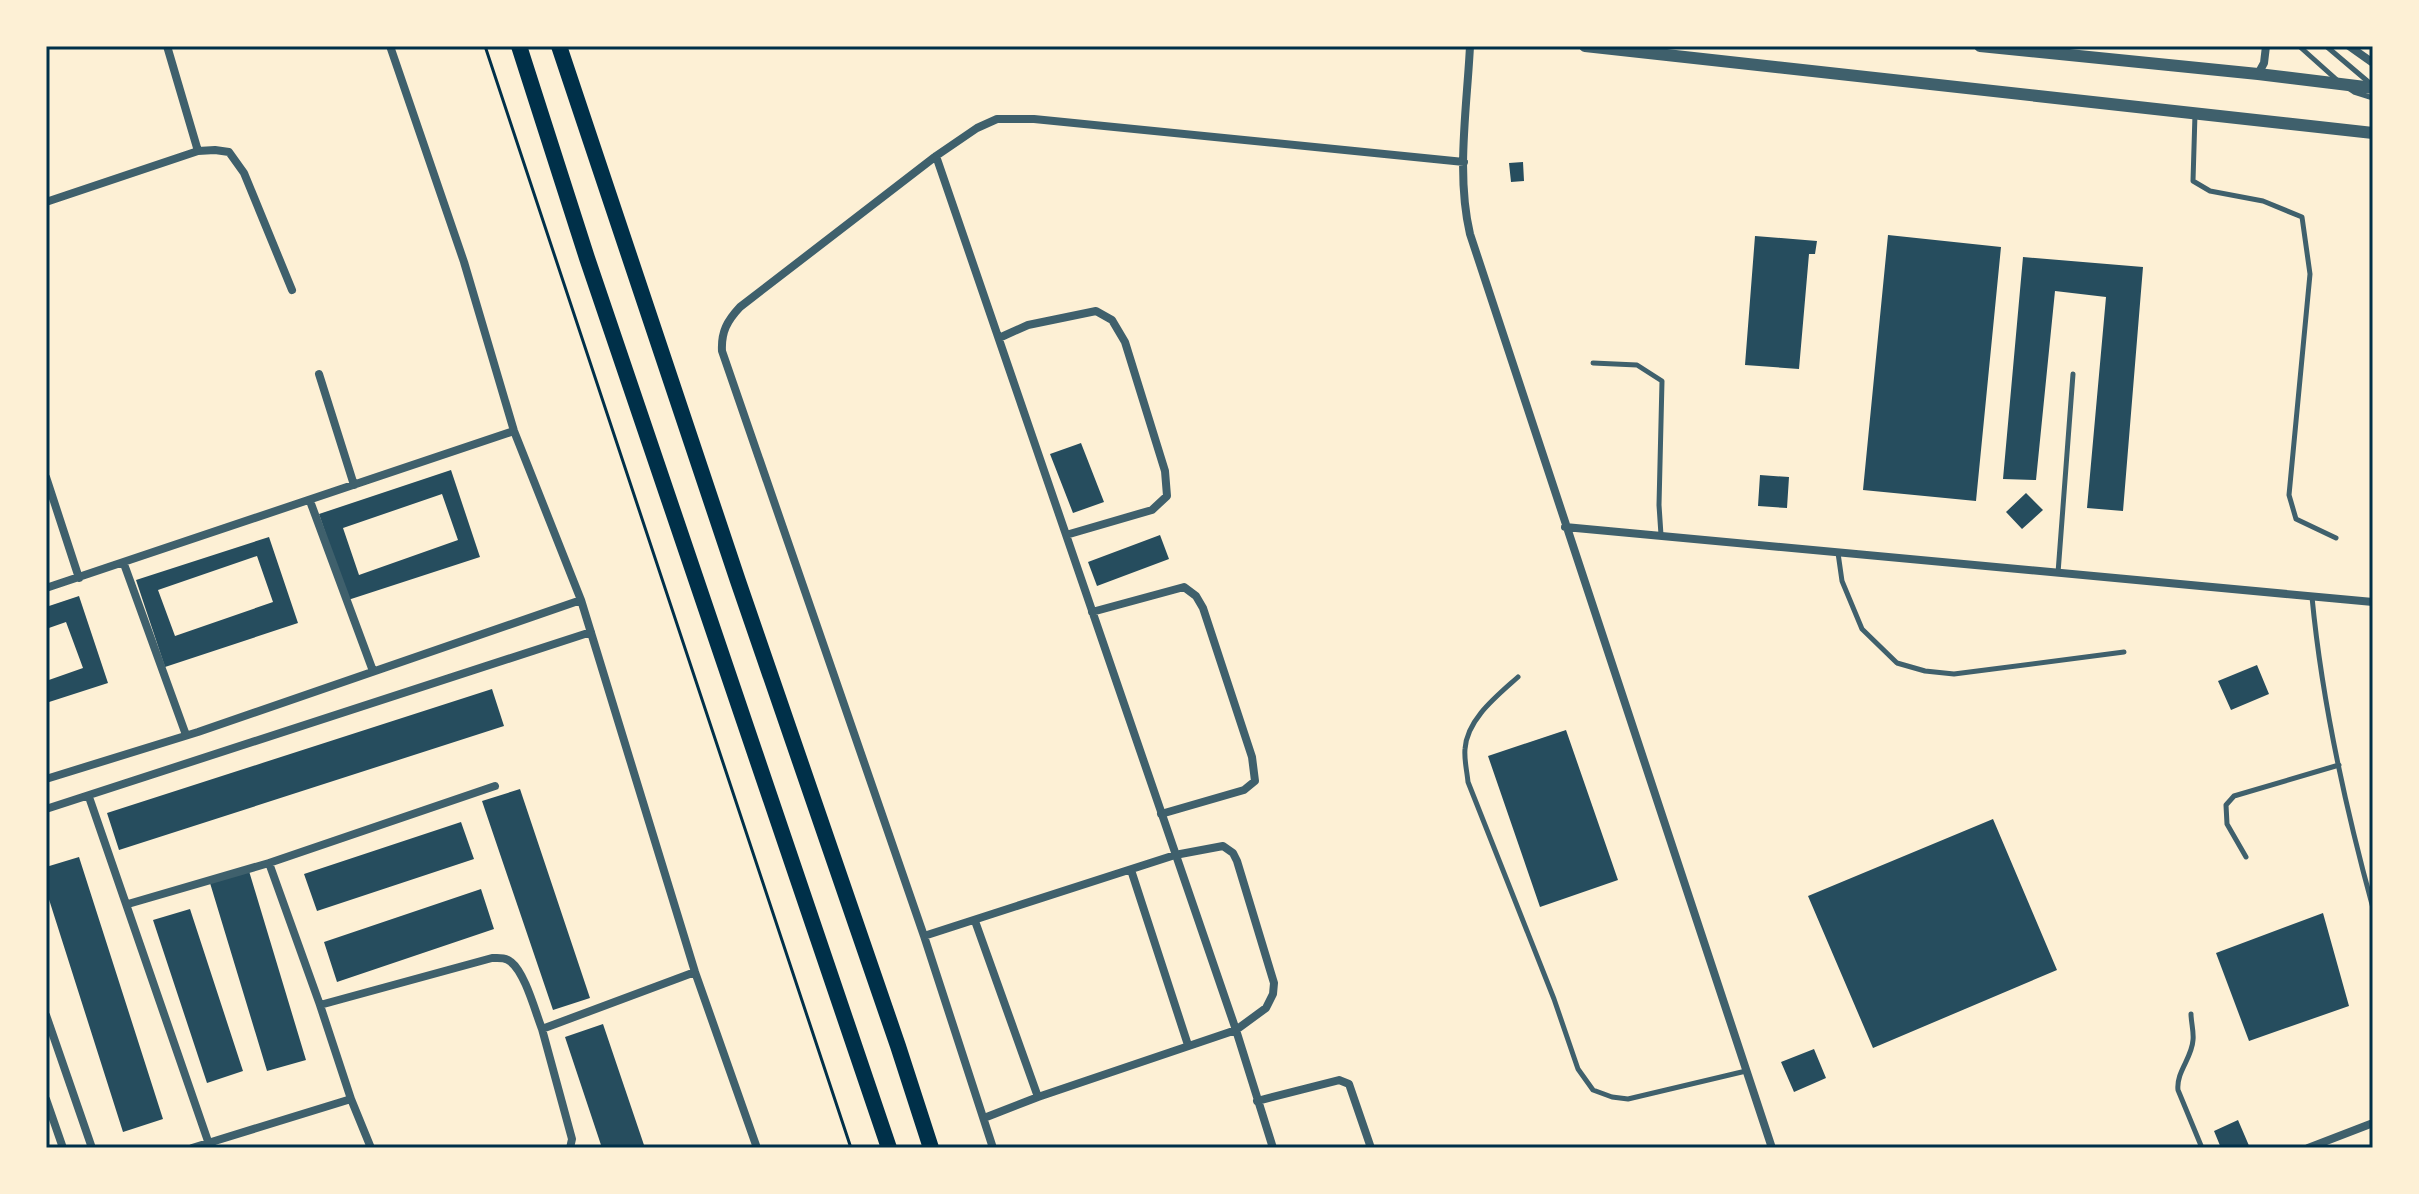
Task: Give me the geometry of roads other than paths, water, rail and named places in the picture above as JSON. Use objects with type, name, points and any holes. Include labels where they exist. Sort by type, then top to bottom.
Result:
[{"type":"highway","points":[[519,46],[592,273],[889,1148]]},
{"type":"highway","points":[[559,46],[931,1148]]},
{"type":"street","points":[[167,46],[198,151]]},
{"type":"street","points":[[390,46],[464,262],[514,431],[581,600],[695,972],[757,1148]]},
{"type":"street","points":[[1470,46],[1463,198],[1470,234],[1772,1148]]},
{"type":"street","points":[[1585,46],[2373,133]]},
{"type":"street","points":[[1980,46],[2373,87]]},
{"type":"street","points":[[2258,74],[2264,63],[2266,46]]},
{"type":"street","points":[[2349,46],[2373,63]]},
{"type":"street","points":[[993,1148],[924,936],[722,351],[721,338],[730,318],[740,307],[936,156],[987,122],[1011,118],[1464,162]]},
{"type":"street","points":[[46,202],[198,151],[229,152],[244,173],[292,290]]},
{"type":"street","points":[[936,156],[1236,1030],[1273,1148]]},
{"type":"street","points":[[999,338],[1028,325],[1096,311],[1112,320],[1125,342],[1165,471],[1167,496],[1152,510],[1066,535]]},
{"type":"street","points":[[319,374],[354,485]]},
{"type":"street","points":[[46,588],[514,431]]},
{"type":"street","points":[[46,477],[79,578]]},
{"type":"street","points":[[310,501],[373,671]]},
{"type":"street","points":[[1565,527],[2373,602]]},
{"type":"street","points":[[124,564],[186,735]]},
{"type":"street","points":[[1092,612],[1184,587],[1196,596],[1203,608],[1252,757],[1255,781],[1244,790],[1161,814]]},
{"type":"street","points":[[46,779],[186,735],[581,600]]},
{"type":"street","points":[[46,809],[591,632]]},
{"type":"street","points":[[128,904],[269,863],[495,786]]},
{"type":"street","points":[[89,797],[210,1146]]},
{"type":"street","points":[[924,936],[1175,855],[1223,846],[1233,853],[1237,861],[1274,983],[1273,994],[1266,1008],[1236,1030],[984,1118]]},
{"type":"street","points":[[269,863],[371,1148]]},
{"type":"street","points":[[1131,870],[1188,1045]]},
{"type":"street","points":[[975,921],[1038,1097]]},
{"type":"street","points":[[320,1005],[492,958],[508,960],[519,971],[542,1029],[572,1139],[570,1148]]},
{"type":"street","points":[[542,1029],[695,972]]},
{"type":"street","points":[[46,1015],[92,1148]]},
{"type":"street","points":[[1257,1101],[1339,1080],[1349,1084],[1371,1148]]},
{"type":"street","points":[[46,1099],[63,1148]]},
{"type":"street","points":[[192,1148],[210,1146],[351,1099]]},
{"type":"street","points":[[2308,1148],[2373,1123]]},
{"type":"lane","points":[[2299,46],[2341,83],[2354,92],[2373,98]]},
{"type":"lane","points":[[2326,46],[2373,87]]},
{"type":"lane","points":[[2195,113],[2193,181],[2210,191],[2263,201],[2302,217],[2310,274],[2289,495],[2296,519],[2336,538]]},
{"type":"lane","points":[[1593,363],[1637,365],[1662,381],[1661,536]]},
{"type":"lane","points":[[2058,573],[2073,374]]},
{"type":"lane","points":[[1838,553],[1842,581],[1862,629],[1897,663],[1925,671],[1954,674],[2124,652]]},
{"type":"lane","points":[[2312,597],[2318,660],[2349,822],[2373,908]]},
{"type":"lane","points":[[1518,677],[1490,703],[1469,730],[1464,751],[1468,782],[1554,999],[1578,1069],[1593,1090],[1628,1099],[1746,1070]]},
{"type":"lane","points":[[2246,857],[2227,824],[2226,805],[2234,796],[2339,765]]},
{"type":"lane","points":[[2191,1014],[2193,1041],[2177,1081],[2202,1148]]}]
